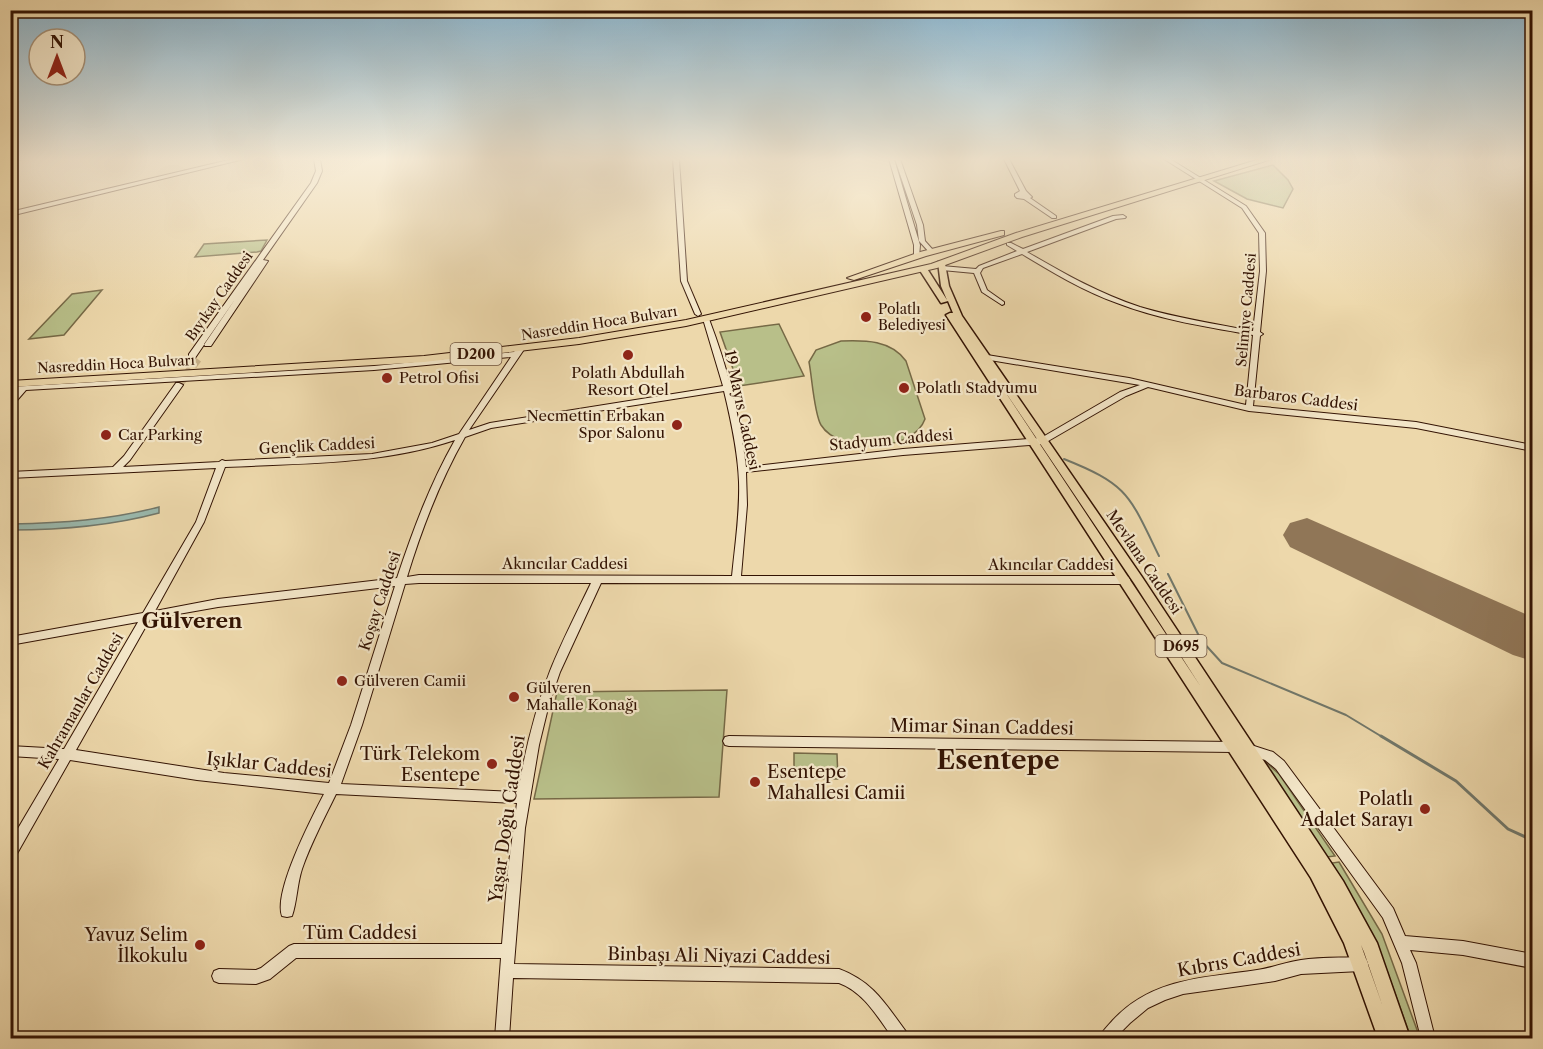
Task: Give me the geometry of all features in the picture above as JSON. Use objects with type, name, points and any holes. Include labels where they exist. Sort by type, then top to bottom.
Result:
[{"type":"highway","name":"D200","points":[[924,254],[1087,208]]},
{"type":"highway","name":"D200","points":[[935,267],[985,247],[1112,208]]},
{"type":"highway","name":"Nasreddin Hoca Bulvarı","points":[[10,376],[452,349],[559,336],[702,316],[840,282],[924,254]]},
{"type":"highway","points":[[924,254],[935,267]]},
{"type":"highway","points":[[924,254],[935,267]]},
{"type":"highway","name":"Nasreddin Hoca Bulvarı","points":[[10,384],[27,385],[378,363],[519,351],[702,316],[935,267]]},
{"type":"main road","name":"Mevlana Caddesi","points":[[935,267],[953,305],[1125,580],[1316,873],[1361,964],[1386,1038]]},
{"type":"main road","name":"Mevlana Caddesi","points":[[935,267],[938,288],[956,326],[1039,441],[1251,750],[1328,870],[1362,929],[1379,969],[1402,1038]]},
{"type":"street","points":[[10,214],[36,208]]},
{"type":"street","name":"Bıyıkay Caddesi","points":[[297,208],[196,356],[301,208]]},
{"type":"street","name":"19 Mayıs Caddesi","points":[[679,208],[684,281],[702,316],[725,388],[741,470],[742,504],[736,580]]},
{"type":"street","points":[[906,208],[917,245],[924,254]]},
{"type":"street","points":[[914,208],[920,225],[924,254]]},
{"type":"street","points":[[1041,208],[1054,217]]},
{"type":"street","name":"Selimiye Caddesi","points":[[1238,208],[1251,217],[1261,231],[1263,241],[1259,334],[1249,409]]},
{"type":"street","points":[[935,267],[978,271],[1115,216],[1123,217]]},
{"type":"street","points":[[1009,244],[1097,293],[1139,309],[1184,321],[1259,334]]},
{"type":"street","points":[[978,271],[984,291],[1002,303]]},
{"type":"street","name":"Koşay Caddesi","points":[[287,911],[290,883],[296,865],[346,757],[402,580],[434,489],[460,436],[519,351]]},
{"type":"street","name":"Barbaros Caddesi","points":[[987,357],[1148,384],[1249,409],[1416,425],[1533,448]]},
{"type":"street","points":[[1039,441],[1129,391],[1148,384]]},
{"type":"street","points":[[10,389],[27,385]]},
{"type":"street","points":[[10,403],[27,385]]},
{"type":"street","points":[[116,469],[127,458],[175,385]]},
{"type":"street","name":"Gençlik Caddesi","points":[[10,475],[362,458],[413,449],[509,423],[725,388]]},
{"type":"street","name":"Stadyum Caddesi","points":[[741,470],[903,452],[1039,441]]},
{"type":"street","name":"Kahramanlar Caddesi","points":[[10,855],[204,514],[222,464]]},
{"type":"street","name":"Yaşar Doğu Caddesi","points":[[502,1038],[525,798],[538,726],[552,680],[598,579]]},
{"type":"street","name":"Akıncılar Caddesi","points":[[10,641],[146,615],[402,580],[1125,580]]},
{"type":"street","name":"Mimar Sinan Caddesi","points":[[729,741],[1233,747]]},
{"type":"street","points":[[1251,750],[1269,756],[1280,765],[1389,913],[1403,943],[1428,1038]]},
{"type":"street","name":"Işıklar Caddesi","points":[[10,751],[66,755],[193,775],[332,791],[525,798]]},
{"type":"street","points":[[1403,943],[1463,948],[1533,962]]},
{"type":"street","name":"Tüm Caddesi","points":[[219,976],[256,977],[265,974],[294,951],[509,951]]},
{"type":"street","name":"Kıbrıs Caddesi","points":[[1106,1038],[1131,1011],[1185,986],[1230,978],[1275,974],[1300,967],[1361,964]]},
{"type":"street","name":"Binbaşı Ali Niyazi Caddesi","points":[[508,971],[838,976],[849,978],[864,990],[902,1038]]},
{"type":"green space","points":[[267,240],[261,251],[257,252],[195,257],[204,244]]},
{"type":"green space","points":[[102,290],[64,335],[29,339],[72,294]]},
{"type":"green space","points":[[779,324],[804,376],[739,386],[720,332]]},
{"type":"green space","name":"Polatlı Stadyumu","points":[[841,341],[868,341],[885,345],[900,354],[906,361],[925,419],[918,430],[906,438],[875,446],[843,441],[830,434],[821,425],[815,404],[809,362],[816,350]]},
{"type":"green space","points":[[727,690],[719,797],[534,799],[557,692]]},
{"type":"green space","points":[[794,753],[837,754],[838,779],[794,778]]},
{"type":"green space","points":[[1262,759],[1279,774],[1335,856],[1327,857]]},
{"type":"green space","points":[[1339,862],[1382,934],[1420,1038],[1411,1038],[1378,946],[1332,863]]},
{"type":"water","points":[[159,507],[159,513],[104,524],[11,530],[11,524],[85,520]]},
{"type":"waterway","points":[[1064,459],[1102,477],[1125,494],[1141,519],[1159,556]]},
{"type":"waterway","points":[[1168,574],[1201,640],[1222,663],[1346,715],[1384,738]]},
{"type":"waterway","points":[[1381,736],[1456,781],[1508,829],[1532,840]]},
{"type":"runway","points":[[1307,535],[1532,640]]},
{"type":"tunnel","points":[[179,385],[200,356]]},
{"type":"place","name":"Polatlı Belediyesi","points":[[866,317]]},
{"type":"place","name":"Polatlı Abdullah Resort Otel","points":[[628,355]]},
{"type":"place","name":"Petrol Ofisi","points":[[387,378]]},
{"type":"place","name":"Polatlı Stadyumu","points":[[904,388]]},
{"type":"place","name":"Necmettin Erbakan Spor Salonu","points":[[677,425]]},
{"type":"place","name":"Car Parking","points":[[106,435]]},
{"type":"place","name":"Gülveren Camii","points":[[342,681]]},
{"type":"place","name":"Gülveren Mahalle Konağı","points":[[514,697]]},
{"type":"place","name":"Türk Telekom Esentepe","points":[[492,764]]},
{"type":"place","name":"Esentepe Mahallesi Camii","points":[[755,782]]},
{"type":"place","name":"Polatlı Adalet Sarayı","points":[[1425,809]]},
{"type":"place","name":"Yavuz Selim İlkokulu","points":[[200,945]]},
{"type":"district","name":"Gülveren","points":[[192,621]]},
{"type":"district","name":"Esentepe","points":[[998,760]]}]
